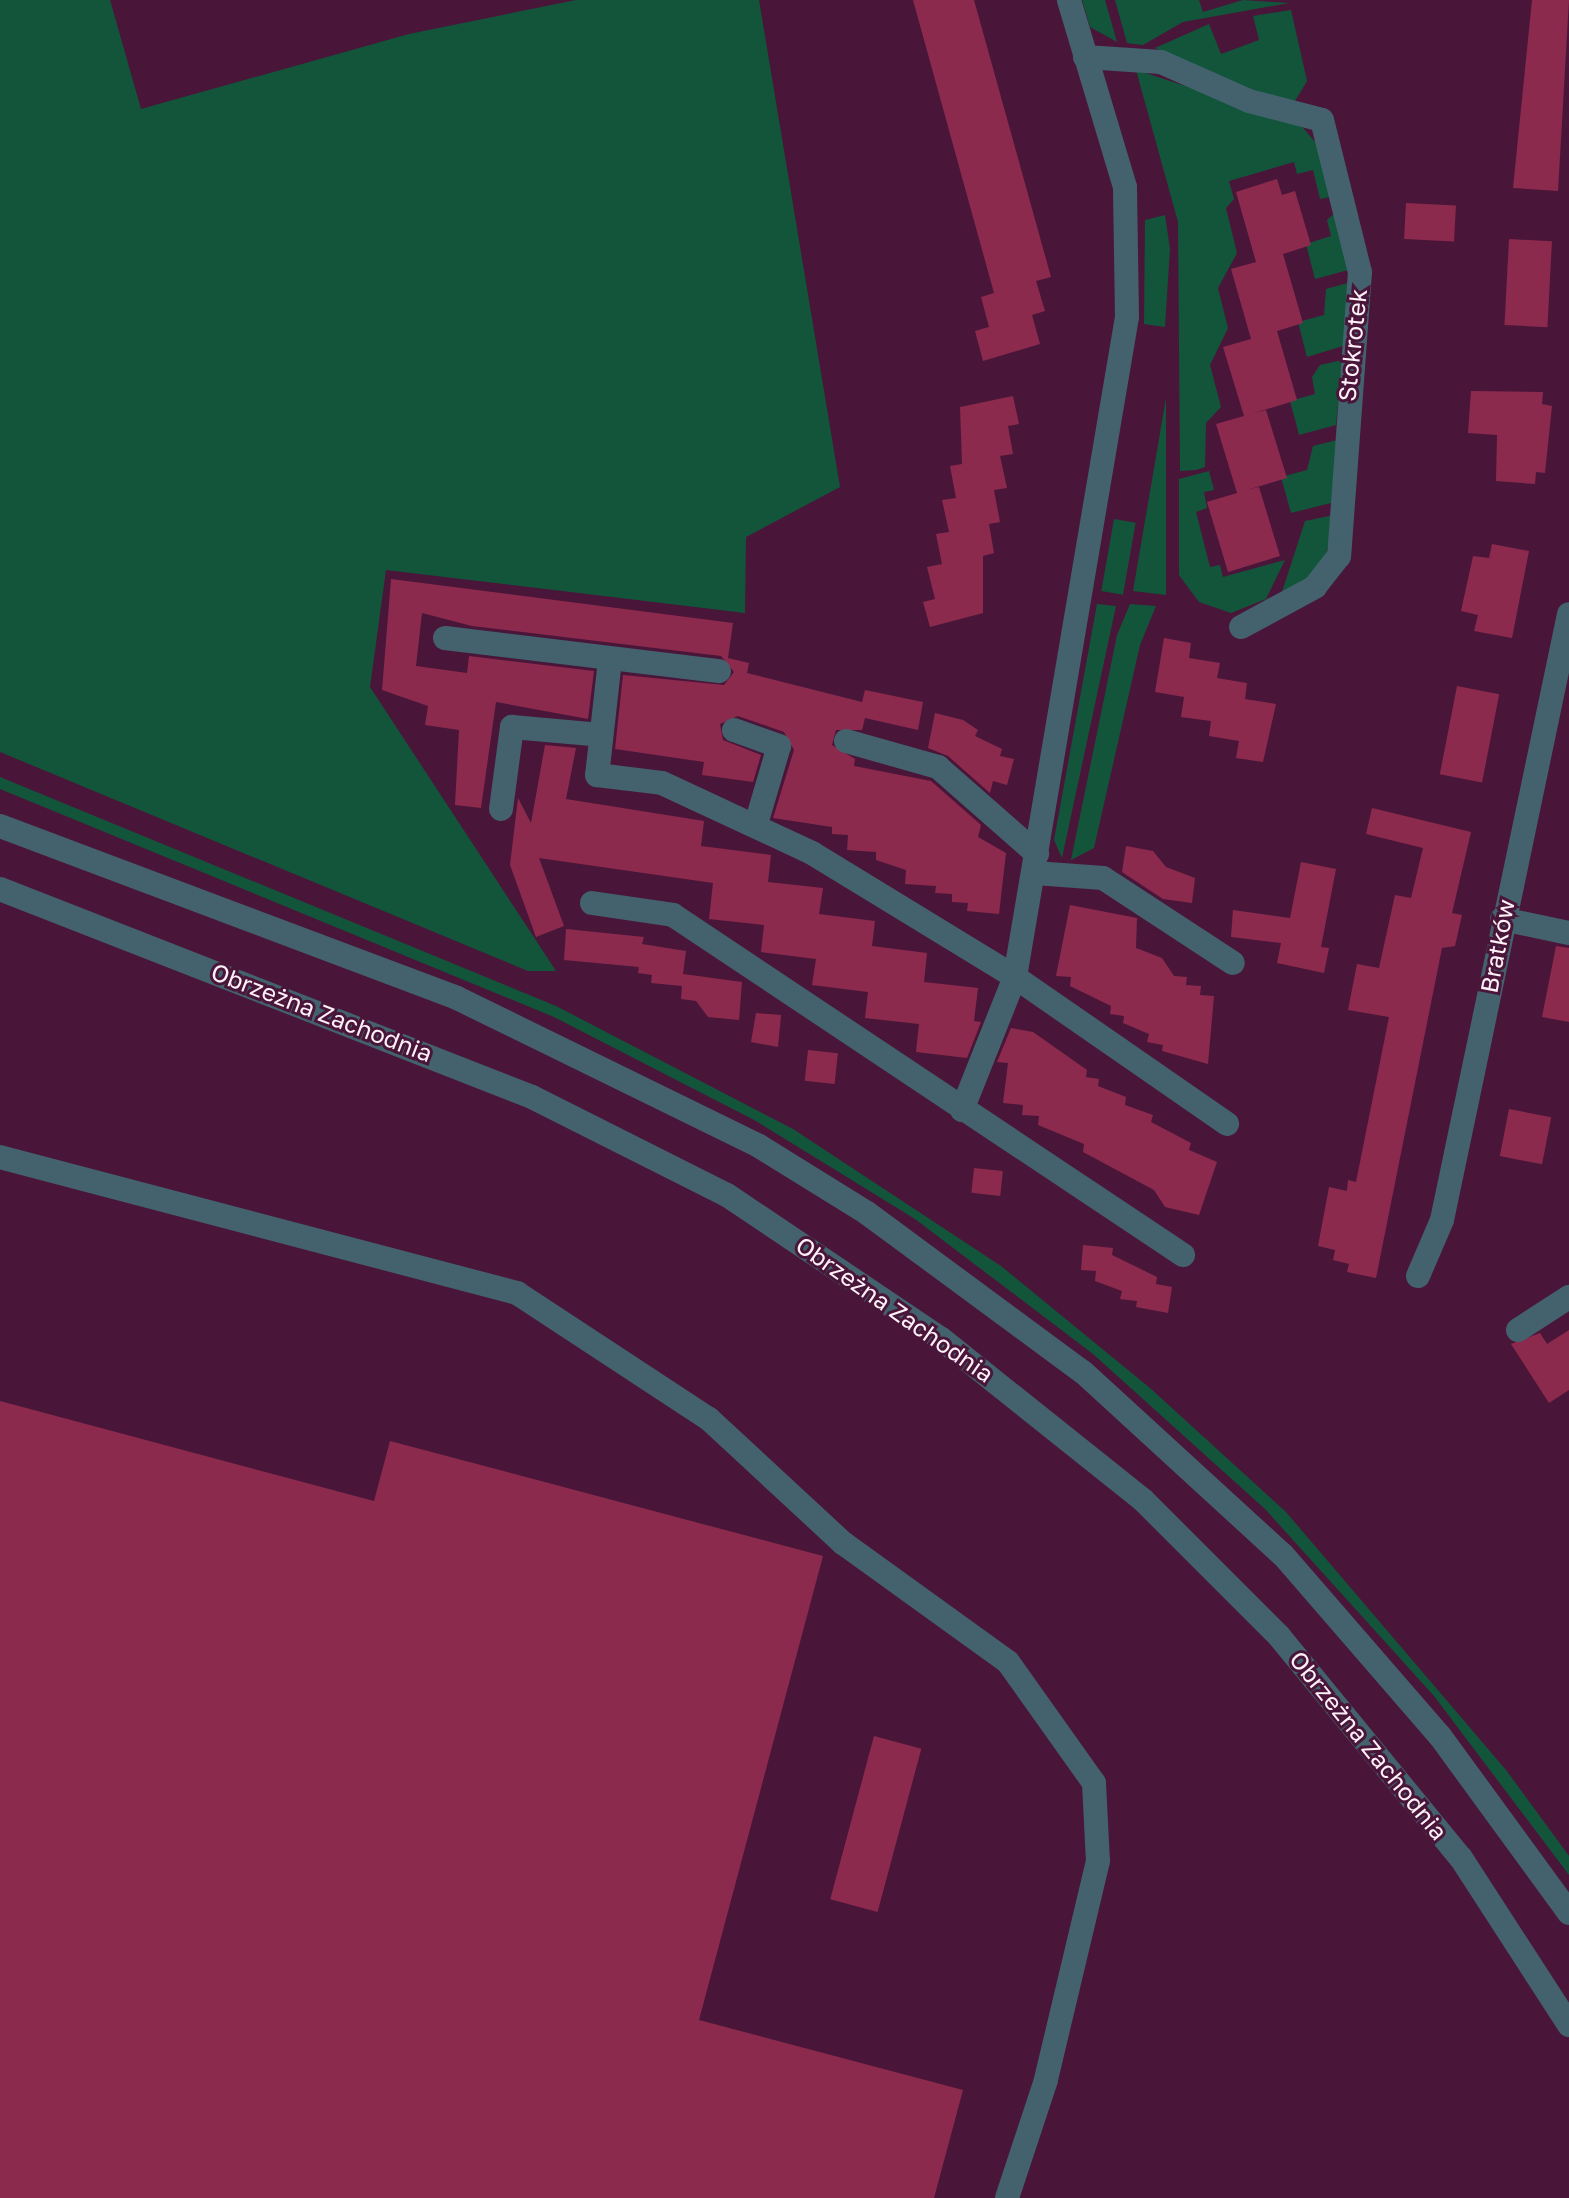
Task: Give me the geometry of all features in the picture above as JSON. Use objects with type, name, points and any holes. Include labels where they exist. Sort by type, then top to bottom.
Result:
[{"type":"street","points":[[962,1110],[1015,977],[1049,793],[1127,317],[1125,187],[1069,0]]},
{"type":"street","name":"Stokrotek","points":[[1085,57],[1161,62],[1249,101],[1322,120],[1360,272],[1339,556],[1315,587],[1241,627]]},
{"type":"street","name":"Bratków","points":[[1418,1276],[1442,1220],[1502,919],[1569,614]]},
{"type":"street","points":[[445,638],[719,671]]},
{"type":"street","points":[[610,660],[597,775],[662,783],[756,824],[1015,977],[1227,1124]]},
{"type":"street","points":[[501,809],[512,727],[601,735]]},
{"type":"street","points":[[734,730],[779,746],[756,824]]},
{"type":"street","points":[[846,741],[938,767],[1036,863],[1103,878],[1233,963]]},
{"type":"street","points":[[0,826],[457,998],[759,1146],[867,1213],[1083,1372],[1283,1555],[1440,1736],[1569,1913]]},
{"type":"street","name":"Obrzeżna Zachodnia","points":[[0,889],[532,1097],[727,1195],[940,1338],[1143,1500],[1279,1636],[1461,1858],[1569,2025]]},
{"type":"street","points":[[592,903],[673,915],[1183,1255]]},
{"type":"street","points":[[1502,919],[1569,933]]},
{"type":"street","points":[[0,1157],[517,1293],[709,1419],[843,1543],[1008,1662],[1094,1783],[1098,1861],[1046,2080],[1007,2198]]},
{"type":"street","points":[[1518,1330],[1569,1297]]},
{"type":"green space","points":[[0,0],[110,0],[141,109],[409,34],[576,0],[759,0],[840,487],[746,537],[745,613],[386,570],[370,687],[556,971],[528,971],[0,752]]},
{"type":"green space","points":[[1082,0],[1105,0],[1117,42],[1090,27]]},
{"type":"green space","points":[[1115,0],[1199,0],[1203,12],[1243,0],[1289,3],[1183,22],[1143,45],[1127,43]]},
{"type":"green space","points":[[1291,10],[1307,81],[1295,101],[1244,89],[1155,48],[1209,24],[1221,54],[1259,40],[1253,16]]},
{"type":"green space","points":[[1136,70],[1298,122],[1316,143],[1330,197],[1320,199],[1313,170],[1297,174],[1294,162],[1229,181],[1234,199],[1226,208],[1237,253],[1218,288],[1228,328],[1210,365],[1221,407],[1206,423],[1205,467],[1196,470],[1180,471],[1178,222]]},
{"type":"green space","points":[[1336,212],[1352,269],[1315,279],[1306,244],[1331,236],[1327,220]]},
{"type":"green space","points":[[1165,215],[1170,249],[1165,327],[1144,324],[1145,220]]},
{"type":"green space","points":[[1351,282],[1343,346],[1307,357],[1298,322],[1324,315],[1326,289]]},
{"type":"green space","points":[[1342,360],[1336,425],[1299,435],[1290,401],[1315,394],[1312,377],[1320,365]]},
{"type":"green space","points":[[1166,398],[1166,595],[1133,591]]},
{"type":"green space","points":[[1337,440],[1335,502],[1291,513],[1281,477],[1307,470],[1313,446]]},
{"type":"green space","points":[[1209,471],[1214,490],[1204,492],[1207,508],[1196,512],[1210,567],[1220,565],[1223,577],[1285,560],[1266,599],[1231,613],[1199,602],[1179,575],[1179,479]]},
{"type":"green space","points":[[1334,515],[1326,556],[1311,579],[1282,592],[1305,521]]},
{"type":"green space","points":[[1114,519],[1136,523],[1123,595],[1101,591]]},
{"type":"green space","points":[[1097,604],[1116,606],[1062,858],[1054,840]]},
{"type":"green space","points":[[1130,604],[1156,606],[1140,645],[1094,848],[1071,860],[1117,635]]},
{"type":"green space","points":[[0,777],[556,1006],[793,1129],[1001,1266],[1150,1388],[1286,1512],[1506,1770],[1569,1856],[1569,1875],[1434,1696],[1265,1509],[1093,1354],[915,1219],[756,1121],[554,1017],[0,789]]},
{"type":"building","points":[[913,0],[974,0],[1051,277],[1036,281],[1045,311],[1032,315],[1040,344],[983,361],[975,331],[989,327],[981,297],[994,293]]},
{"type":"building","points":[[1532,0],[1569,0],[1558,191],[1513,188]]},
{"type":"building","points":[[1277,179],[1282,195],[1295,191],[1311,245],[1283,254],[1303,323],[1277,331],[1297,400],[1251,414],[1266,410],[1287,478],[1247,490],[1259,487],[1280,556],[1228,572],[1207,502],[1237,493],[1216,424],[1244,416],[1223,347],[1251,339],[1231,269],[1256,262],[1236,192]]},
{"type":"building","points":[[1406,203],[1456,206],[1454,242],[1404,239]]},
{"type":"building","points":[[1509,239],[1552,241],[1547,327],[1504,325]]},
{"type":"building","points":[[1471,391],[1543,392],[1542,404],[1552,406],[1545,473],[1536,472],[1535,484],[1496,481],[1497,435],[1468,433]]},
{"type":"building","points":[[1013,396],[1019,424],[1008,426],[1013,454],[1000,456],[1007,488],[994,490],[1000,522],[989,524],[994,553],[983,556],[983,613],[930,627],[923,602],[935,599],[927,567],[942,564],[936,534],[949,532],[942,500],[956,498],[950,466],[962,464],[960,407]]},
{"type":"building","points":[[1492,544],[1529,551],[1512,638],[1474,631],[1478,615],[1461,611],[1473,556],[1489,558]]},
{"type":"building","points":[[391,579],[733,623],[728,658],[749,663],[747,673],[862,702],[865,690],[923,702],[918,730],[865,718],[862,730],[836,730],[832,745],[855,759],[854,766],[931,781],[981,825],[978,837],[1006,853],[999,914],[967,911],[968,903],[952,902],[952,894],[935,893],[936,886],[905,884],[906,870],[876,860],[876,852],[847,850],[848,835],[832,834],[832,827],[773,818],[794,750],[784,732],[738,716],[720,724],[723,740],[761,755],[753,782],[702,775],[704,762],[615,749],[623,675],[724,685],[734,672],[721,656],[472,626],[422,613],[416,666],[467,673],[469,656],[594,671],[588,719],[496,702],[481,808],[455,805],[459,730],[425,725],[428,706],[382,690]]},
{"type":"building","points":[[1164,638],[1191,643],[1189,658],[1220,663],[1217,678],[1247,683],[1245,699],[1276,704],[1263,762],[1236,758],[1239,741],[1209,736],[1211,721],[1181,717],[1184,697],[1155,692]]},
{"type":"building","points":[[1457,686],[1499,694],[1482,783],[1440,774]]},
{"type":"building","points":[[935,713],[963,720],[978,730],[975,736],[1002,749],[1000,756],[1014,759],[1007,785],[993,781],[990,793],[948,756],[928,748]]},
{"type":"building","points":[[545,745],[576,748],[566,799],[704,821],[701,846],[771,855],[768,882],[823,888],[819,914],[875,921],[872,946],[927,953],[924,982],[978,988],[974,1021],[981,1022],[967,1058],[916,1052],[919,1024],[865,1018],[868,992],[812,985],[816,959],[761,952],[764,925],[709,919],[713,883],[539,858],[564,926],[536,937],[510,865],[518,798],[531,823]]},
{"type":"building","points":[[1372,808],[1471,832],[1452,913],[1462,915],[1455,946],[1442,948],[1376,1278],[1347,1272],[1349,1264],[1333,1260],[1335,1250],[1318,1246],[1329,1187],[1347,1191],[1348,1180],[1356,1182],[1389,1017],[1348,1010],[1357,964],[1379,968],[1395,895],[1411,898],[1423,848],[1366,834]]},
{"type":"building","points":[[1126,846],[1153,851],[1166,867],[1195,878],[1192,903],[1163,899],[1122,872]]},
{"type":"building","points":[[1301,862],[1336,869],[1321,947],[1329,948],[1324,973],[1277,963],[1281,943],[1231,937],[1233,910],[1290,918]]},
{"type":"building","points":[[1070,905],[1137,918],[1136,948],[1162,958],[1174,976],[1187,977],[1186,985],[1201,986],[1200,995],[1214,996],[1208,1064],[1162,1051],[1163,1045],[1147,1042],[1149,1034],[1123,1023],[1124,1016],[1110,1014],[1111,1006],[1070,986],[1071,977],[1056,976]]},
{"type":"building","points":[[566,929],[644,937],[642,944],[686,951],[683,974],[742,982],[739,1020],[708,1017],[696,1001],[681,999],[682,986],[651,983],[652,975],[638,973],[639,967],[564,960]]},
{"type":"building","points":[[1556,946],[1569,948],[1569,1022],[1542,1017]]},
{"type":"building","points":[[756,1013],[781,1015],[778,1047],[751,1042]]},
{"type":"building","points":[[1011,1028],[1033,1032],[1087,1070],[1086,1077],[1099,1079],[1098,1086],[1126,1097],[1125,1105],[1153,1115],[1151,1122],[1191,1143],[1189,1150],[1217,1162],[1199,1215],[1165,1207],[1154,1190],[1083,1152],[1084,1144],[1038,1125],[1039,1116],[1022,1115],[1023,1105],[1003,1103],[1008,1063],[997,1062]]},
{"type":"building","points":[[808,1050],[838,1053],[835,1084],[805,1081]]},
{"type":"building","points":[[1509,1109],[1551,1117],[1542,1164],[1500,1156]]},
{"type":"building","points":[[974,1168],[1003,1171],[1000,1196],[971,1193]]},
{"type":"building","points":[[1083,1245],[1113,1248],[1112,1255],[1157,1277],[1156,1284],[1172,1287],[1168,1313],[1136,1307],[1137,1301],[1120,1299],[1122,1291],[1095,1281],[1096,1271],[1081,1270]]},
{"type":"building","points":[[1569,1330],[1569,1390],[1549,1403],[1511,1344],[1540,1333],[1547,1344]]},
{"type":"building","points":[[0,1401],[374,1501],[390,1441],[823,1556],[699,2020],[963,2090],[934,2198],[0,2198]]},
{"type":"building","points":[[874,1736],[921,1749],[878,1912],[830,1899]]}]
